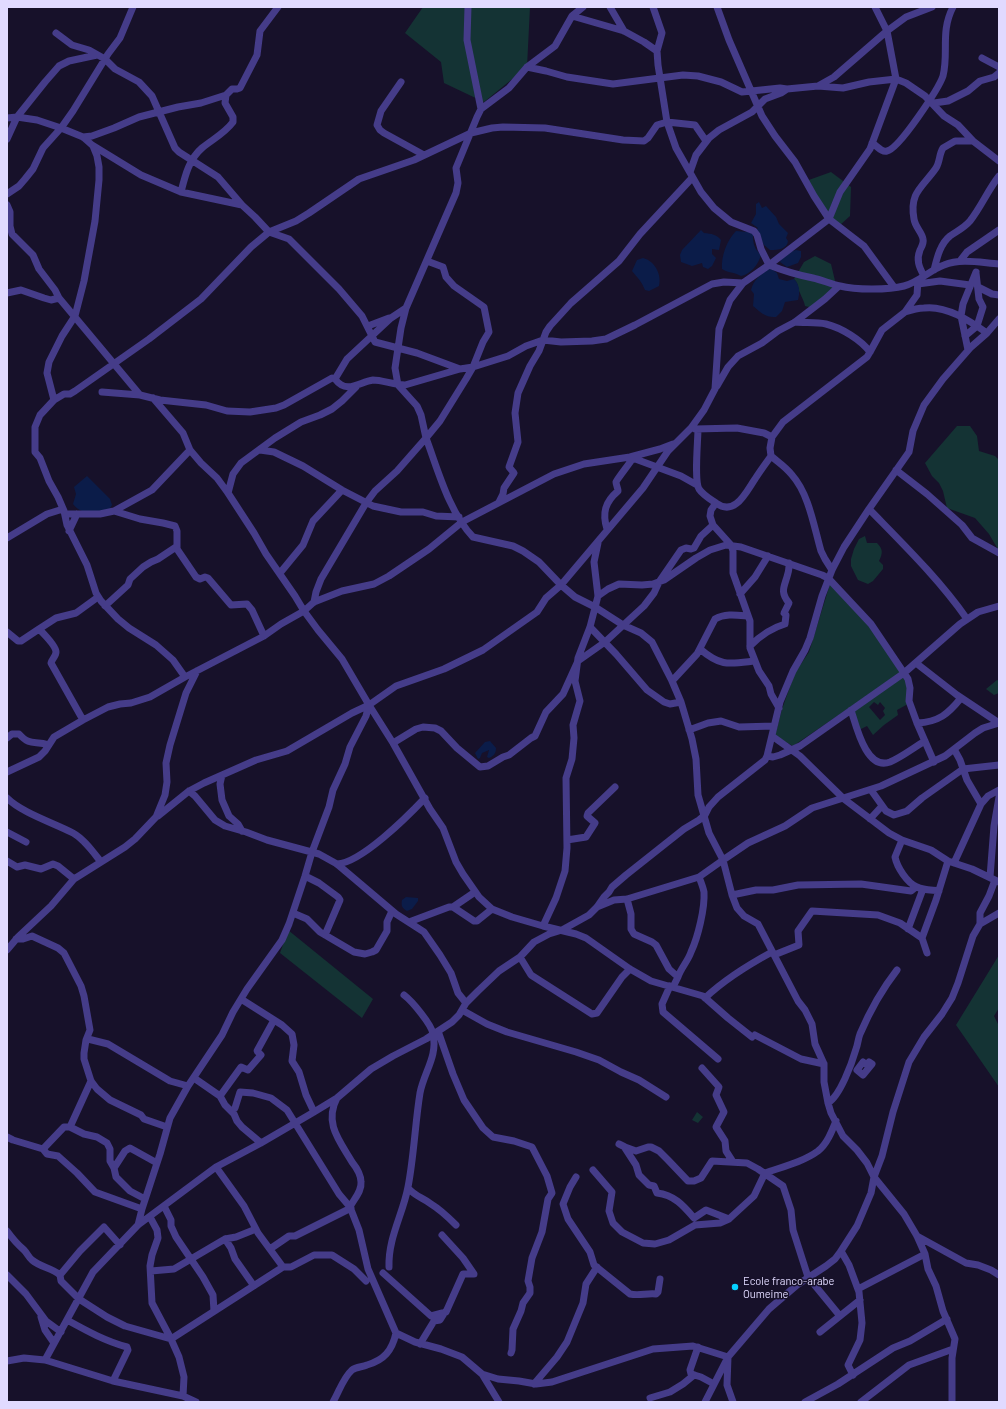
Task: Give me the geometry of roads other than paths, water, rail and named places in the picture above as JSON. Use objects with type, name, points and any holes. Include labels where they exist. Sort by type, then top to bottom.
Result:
[{"type":"street","points":[[7,194],[19,186],[33,168],[43,148],[61,128],[73,111],[105,59],[120,38],[132,7]]},
{"type":"street","points":[[83,137],[92,136],[107,131],[138,117],[159,111],[201,103],[226,95],[232,89],[240,88],[257,55],[260,31],[278,7]]},
{"type":"street","points":[[468,7],[467,40],[481,109]]},
{"type":"street","points":[[583,7],[572,16],[555,46],[527,67],[509,88],[481,109],[456,168],[458,188],[406,308],[401,328],[395,368],[398,385],[417,406],[421,415],[426,438],[442,483],[460,519],[473,537],[513,546],[533,557],[575,597],[595,607],[623,625],[641,633],[652,642],[681,702],[696,759],[698,795],[709,833],[723,860],[732,895],[740,912],[758,924],[798,1001],[805,1010],[812,1024],[815,1044],[824,1064],[824,1082],[828,1103],[843,1136],[860,1154],[874,1177],[897,1205],[917,1236],[925,1254],[928,1269],[936,1286],[943,1311],[948,1319],[955,1339],[951,1382],[952,1402]]},
{"type":"street","points":[[610,7],[624,31]]},
{"type":"street","points":[[653,7],[662,33],[657,51],[658,65],[668,122],[676,148],[705,197],[724,217],[735,225],[754,232],[757,235],[761,249],[769,265],[787,272],[815,278],[839,286],[868,288],[902,286],[920,280],[945,264],[960,261],[999,264]]},
{"type":"street","points":[[717,7],[757,106],[775,136],[795,162],[829,219],[864,246],[894,287]]},
{"type":"street","points":[[715,389],[719,329],[730,300],[743,284],[829,219],[840,192],[867,154],[896,79],[887,31],[875,7]]},
{"type":"street","points":[[818,86],[834,77],[887,31],[906,17],[932,7]]},
{"type":"street","points":[[872,142],[887,152],[894,148],[932,101],[942,76],[945,28],[953,7]]},
{"type":"street","points":[[572,16],[624,31],[657,51]]},
{"type":"street","points":[[56,33],[72,45],[105,59],[115,69],[143,85],[152,96],[175,148],[218,178],[269,232],[289,239],[339,289],[362,316],[375,342],[418,353],[460,369]]},
{"type":"street","points":[[7,138],[17,117],[59,66],[69,61],[97,55]]},
{"type":"street","points":[[982,58],[999,67]]},
{"type":"street","points":[[527,67],[567,77],[613,84],[683,75],[698,76],[721,82],[742,92],[818,86],[844,88],[869,82],[896,79],[912,86],[932,101],[944,116],[958,125],[972,142],[999,161]]},
{"type":"street","points":[[932,101],[948,101],[968,91],[980,81],[994,77],[999,72]]},
{"type":"street","points":[[401,82],[381,111],[377,124],[380,130],[384,133],[424,155]]},
{"type":"street","points":[[498,504],[504,488],[514,473],[509,467],[518,442],[515,413],[518,394],[539,351],[546,332],[571,303],[619,261],[628,248],[691,175],[696,155],[706,141],[719,130],[748,114],[765,99],[781,93],[786,89]]},
{"type":"street","points":[[181,192],[185,175],[192,160],[202,148],[225,131],[233,122],[233,116],[225,103],[226,95]]},
{"type":"street","points":[[7,118],[17,117],[37,120],[61,128],[83,137],[92,145],[141,175],[181,192],[242,205]]},
{"type":"street","points":[[185,676],[173,660],[156,646],[129,628],[105,606],[98,597],[87,565],[70,531],[64,512],[49,481],[44,466],[35,452],[35,427],[40,414],[54,400],[64,394],[73,393],[201,299],[251,247],[269,232],[296,221],[360,179],[424,155],[471,132],[503,127],[545,128],[623,140],[644,141],[648,138],[657,125],[668,122],[695,125],[706,141]]},
{"type":"street","points":[[832,570],[821,551],[806,498],[801,486],[792,475],[771,456],[770,448],[772,437],[784,422],[857,366],[870,352],[882,330],[905,312],[917,295],[920,280],[918,262],[920,249],[924,244],[924,239],[914,220],[914,201],[916,194],[922,183],[936,167],[943,148],[955,141],[972,142]]},
{"type":"street","points":[[54,400],[47,372],[49,362],[58,343],[75,316],[84,281],[94,225],[99,188],[99,162],[92,145]]},
{"type":"street","points":[[934,270],[939,253],[945,241],[969,222],[999,176]]},
{"type":"street","points":[[7,204],[10,212],[10,226],[12,234],[33,255],[39,270],[56,290],[59,298],[140,395]]},
{"type":"street","points":[[960,261],[967,252],[999,230]]},
{"type":"street","points":[[314,602],[321,579],[366,503],[375,491],[397,471],[440,421],[473,367],[483,342],[489,332],[485,309],[454,286],[446,277],[443,267],[427,261]]},
{"type":"street","points":[[965,336],[977,326],[984,307],[979,299],[976,272],[977,263]]},
{"type":"street","points":[[968,350],[961,316],[963,304],[976,272]]},
{"type":"street","points":[[920,280],[970,285]]},
{"type":"street","points":[[335,379],[343,386],[356,386],[374,380],[398,385],[413,383],[508,356],[526,346],[543,340],[561,342],[606,339],[712,284],[724,282],[743,284]]},
{"type":"street","points":[[7,950],[16,939],[51,906],[74,879],[135,839],[156,817],[189,791],[256,760],[288,751],[352,713],[369,705],[396,686],[444,669],[483,650],[537,612],[546,598],[561,585],[643,488],[668,451],[695,428],[728,367],[738,356],[795,322],[813,309],[839,286]]},
{"type":"street","points":[[978,287],[992,294],[999,295]]},
{"type":"street","points":[[7,293],[21,290],[51,300],[59,298]]},
{"type":"street","points":[[917,295],[925,307]]},
{"type":"street","points":[[905,312],[925,307],[942,309],[961,316],[987,333]]},
{"type":"street","points":[[335,379],[347,359],[391,318],[406,308]]},
{"type":"street","points":[[368,326],[391,318]]},
{"type":"street","points":[[45,1360],[93,1272],[138,1225],[216,1167],[261,1143],[337,1098],[371,1069],[388,1058],[416,1045],[452,1022],[464,1007],[499,971],[520,957],[534,942],[540,938],[562,930],[589,915],[598,907],[604,897],[626,874],[684,829],[705,815],[709,807],[718,797],[762,763],[768,756],[779,708],[790,677],[810,638],[828,578],[844,547],[910,449],[913,431],[924,405],[943,379],[968,350],[987,333],[999,319]]},
{"type":"street","points":[[795,322],[825,324],[835,327],[860,342],[870,352]]},
{"type":"street","points":[[102,392],[140,395],[206,405],[227,411],[250,412],[284,406],[319,385],[331,379],[335,379]]},
{"type":"street","points":[[228,493],[235,470],[241,463],[275,438],[301,422],[332,409],[356,386]]},
{"type":"street","points":[[153,398],[183,433],[190,450],[217,478],[228,493],[304,611],[342,659],[393,743],[430,809],[443,828],[463,874],[476,892],[492,909],[512,917],[586,938],[630,969],[651,981],[705,998],[728,1018],[754,1036],[801,1059],[824,1064]]},
{"type":"street","points":[[695,428],[743,428],[764,433],[772,437]]},
{"type":"street","points":[[695,428],[697,485]]},
{"type":"street","points":[[7,772],[39,757],[54,737],[108,707],[131,703],[150,697],[185,676],[264,636],[304,611],[314,602],[342,591],[374,584],[429,549],[460,519],[498,504],[554,474],[584,464],[631,457],[660,449],[677,442]]},
{"type":"street","points":[[7,538],[47,514],[64,512],[77,514],[100,514],[114,511],[152,490],[190,450]]},
{"type":"street","points":[[260,450],[274,452],[303,466],[342,490],[373,506],[401,512],[422,512],[436,516],[460,519]]},
{"type":"street","points":[[631,457],[686,478],[697,485],[704,495],[721,507],[726,507],[732,506],[741,500],[771,456]]},
{"type":"street","points":[[607,529],[604,517],[607,503],[618,491],[616,481],[625,471],[631,457]]},
{"type":"street","points":[[896,470],[927,494],[962,525],[972,538],[999,553]]},
{"type":"street","points":[[280,573],[303,545],[314,522],[342,490]]},
{"type":"street","points":[[716,503],[710,513],[713,525],[731,545],[733,551],[733,573],[748,616],[750,627],[750,646],[755,661],[769,686],[773,699],[779,708]]},
{"type":"street","points":[[869,509],[910,550],[957,604],[967,619]]},
{"type":"street","points":[[114,511],[140,519],[174,526],[177,531],[176,547],[197,579],[205,577],[208,578],[231,605],[247,604],[252,610],[264,636]]},
{"type":"street","points":[[70,531],[77,514]]},
{"type":"street","points":[[543,926],[564,877],[567,848],[566,778],[572,759],[574,738],[573,725],[580,702],[575,681],[578,661],[605,642],[650,598],[658,582],[681,550],[684,548],[689,550],[694,548],[701,536],[713,525]]},
{"type":"street","points":[[393,743],[416,729],[423,727],[435,728],[441,731],[477,765],[483,767],[514,752],[530,738],[535,736],[546,712],[563,694],[578,661],[590,627],[598,596],[594,562],[600,539]]},
{"type":"street","points":[[598,596],[619,584],[642,585],[658,582],[710,550],[726,545],[741,547],[816,572],[828,578],[871,624],[904,673],[910,688],[909,701],[934,762]]},
{"type":"street","points":[[105,606],[143,567],[176,547]]},
{"type":"street","points":[[740,594],[755,577],[768,556]]},
{"type":"street","points":[[750,646],[761,636],[785,624],[786,615],[784,613],[789,603],[784,598],[783,584],[788,573],[789,563]]},
{"type":"street","points":[[7,632],[18,641],[21,641],[56,618],[76,613],[98,597]]},
{"type":"street","points":[[768,756],[773,757],[792,750],[904,673],[951,630],[978,612],[999,606]]},
{"type":"street","points":[[672,681],[692,661],[715,620],[720,616],[726,615],[748,616]]},
{"type":"street","points":[[590,627],[605,642],[646,690],[664,702],[670,704],[681,702]]},
{"type":"street","points":[[39,629],[55,647],[55,654],[51,663],[83,720]]},
{"type":"street","points":[[700,649],[715,661],[724,663],[755,661]]},
{"type":"street","points":[[598,907],[614,900],[626,899],[699,877],[748,843],[785,826],[812,808],[871,790],[934,762],[945,756],[983,728],[999,723],[961,698],[916,663]]},
{"type":"street","points":[[156,817],[165,796],[167,782],[166,763],[170,744],[186,693],[197,671]]},
{"type":"street","points":[[917,723],[927,723],[936,720],[952,708],[961,698]]},
{"type":"street","points":[[138,1225],[157,1163],[166,1127],[170,1118],[188,1086],[222,1035],[241,999],[282,940],[293,914],[312,852],[329,807],[333,790],[345,764],[350,747],[366,716],[369,705]]},
{"type":"street","points":[[850,710],[868,754],[881,762],[889,762],[925,741]]},
{"type":"street","points":[[689,730],[708,723],[721,721],[742,727],[774,726]]},
{"type":"street","points":[[7,738],[12,734],[19,734],[29,743],[42,743],[49,745]]},
{"type":"street","points":[[772,736],[792,750],[844,799],[889,834],[931,850],[951,862],[994,880]]},
{"type":"street","points":[[954,749],[959,756],[966,780],[981,804]]},
{"type":"street","points":[[871,790],[882,806],[894,816],[907,811],[922,798],[963,769],[999,765]]},
{"type":"street","points":[[222,775],[220,787],[222,800],[226,810],[242,831]]},
{"type":"street","points":[[566,840],[586,837],[595,822],[587,816],[588,813],[615,788]]},
{"type":"street","points":[[928,953],[922,938],[951,862],[981,804],[988,796],[999,790]]},
{"type":"street","points":[[189,791],[215,820],[225,826],[267,840],[319,854],[337,864],[392,911],[424,932],[451,972],[464,1007],[487,1024],[507,1032],[599,1060],[639,1080],[666,1097]]},
{"type":"street","points":[[980,924],[980,913],[989,896],[994,880],[994,826],[999,797]]},
{"type":"street","points":[[7,798],[17,806],[74,834],[85,843],[101,862]]},
{"type":"street","points":[[337,864],[342,864],[373,846],[394,829],[425,798]]},
{"type":"street","points":[[870,819],[882,806]]},
{"type":"street","points":[[7,832],[26,842]]},
{"type":"street","points":[[902,840],[895,857],[896,862],[906,877],[920,888]]},
{"type":"street","points":[[7,861],[17,867],[25,865],[41,869],[50,864],[56,865],[74,879]]},
{"type":"street","points":[[305,876],[319,883],[340,900],[325,935]]},
{"type":"street","points":[[699,877],[704,892],[704,908],[697,935],[692,951],[662,1004],[663,1012],[718,1059]]},
{"type":"street","points":[[732,895],[756,890],[773,890],[798,885],[861,884],[911,891],[920,888],[939,891]]},
{"type":"street","points":[[908,929],[920,888]]},
{"type":"street","points":[[409,922],[449,907],[453,907],[476,892]]},
{"type":"street","points":[[626,899],[631,914],[631,929],[634,934],[656,945],[669,969],[678,977]]},
{"type":"street","points":[[453,907],[474,922],[492,909]]},
{"type":"street","points":[[293,914],[307,919],[320,932],[354,952],[364,954],[376,950],[387,931],[387,922],[392,911]]},
{"type":"street","points":[[705,998],[729,978],[773,954],[799,944],[798,931],[812,911],[878,915],[891,919],[922,938]]},
{"type":"street","points":[[705,1402],[728,1357],[769,1309],[808,1277],[826,1266],[841,1252],[857,1226],[871,1193],[874,1177],[882,1156],[893,1112],[909,1062],[924,1037],[942,1014],[952,998],[973,936],[980,924],[999,913]]},
{"type":"street","points":[[16,939],[23,939],[32,936],[58,948],[64,953],[68,960],[83,990],[90,1027],[84,1052],[86,1067],[91,1081],[97,1089],[110,1100],[141,1115],[144,1119],[166,1127]]},
{"type":"street","points":[[520,957],[531,975],[592,1014],[597,1013],[622,977],[630,969]]},
{"type":"street","points":[[828,1103],[836,1096],[853,1059],[860,1034],[889,980],[897,970]]},
{"type":"street","points":[[404,995],[416,1008],[431,1029],[436,1033],[464,1100],[483,1128],[493,1137],[514,1141],[532,1147],[547,1176],[552,1193],[548,1199],[542,1232],[532,1258],[528,1281],[530,1293],[522,1305],[513,1329],[511,1353]]},
{"type":"street","points":[[241,999],[282,1025],[292,1034],[294,1045],[292,1060],[299,1072],[306,1095],[314,1112]]},
{"type":"street","points":[[220,1096],[241,1067],[248,1070],[261,1055],[257,1051],[274,1020]]},
{"type":"street","points":[[389,1267],[389,1248],[408,1188],[420,1092],[433,1055],[436,1033]]},
{"type":"street","points":[[88,1039],[108,1044],[170,1081],[188,1086]]},
{"type":"street","points":[[702,1068],[719,1087],[716,1095],[724,1112],[716,1127],[725,1141],[726,1151],[733,1162]]},
{"type":"street","points":[[194,1078],[220,1096],[242,1127],[261,1143]]},
{"type":"street","points":[[70,1127],[91,1081]]},
{"type":"street","points":[[235,1108],[240,1092],[253,1092],[271,1098],[287,1110],[296,1122],[307,1144],[339,1194],[350,1207],[359,1230],[368,1269],[396,1333],[392,1346],[382,1358],[377,1362],[354,1369],[347,1376],[333,1402]]},
{"type":"street","points":[[270,1249],[290,1236],[295,1236],[350,1207],[359,1192],[361,1181],[355,1166],[338,1139],[332,1126],[332,1110],[337,1098]]},
{"type":"street","points":[[593,1170],[612,1192],[609,1211],[613,1223],[622,1232],[643,1243],[655,1244],[669,1240],[695,1225],[720,1223],[729,1219],[754,1196],[765,1173],[802,1159],[818,1151],[829,1138],[836,1121]]},
{"type":"street","points":[[43,1150],[64,1128],[70,1127],[84,1134],[96,1137],[107,1144],[110,1148],[110,1161],[114,1168],[116,1177],[130,1191],[145,1199]]},
{"type":"street","points":[[7,1137],[43,1150],[48,1154],[58,1156],[77,1173],[94,1192],[142,1209]]},
{"type":"street","points":[[729,1219],[706,1210],[694,1218],[681,1203],[666,1194],[657,1193],[654,1186],[650,1185],[640,1175],[636,1165],[622,1146],[636,1151],[652,1147],[659,1151],[688,1181],[694,1182],[701,1178],[712,1161],[747,1163],[780,1183],[786,1192],[791,1210],[793,1230],[808,1277],[840,1316]]},
{"type":"street","points":[[114,1168],[125,1151],[130,1148],[157,1163]]},
{"type":"street","points":[[216,1167],[244,1206],[256,1229],[283,1267]]},
{"type":"street","points":[[576,1176],[566,1195],[563,1206],[572,1226],[592,1256],[594,1265],[630,1294],[656,1294],[658,1292],[660,1279]]},
{"type":"street","points":[[408,1188],[416,1196],[433,1204],[456,1225]]},
{"type":"street","points":[[164,1206],[171,1220],[171,1226],[176,1237],[213,1295],[214,1311]]},
{"type":"street","points":[[150,1217],[157,1230],[158,1238],[150,1266],[152,1303],[172,1339],[179,1357],[184,1377],[183,1396]]},
{"type":"street","points":[[60,1275],[80,1251],[104,1227],[120,1245]]},
{"type":"street","points":[[151,1271],[174,1269],[225,1239],[236,1237],[256,1229]]},
{"type":"street","points":[[7,1231],[31,1260],[54,1270],[60,1275],[61,1281],[79,1299],[107,1317],[125,1326],[172,1339],[283,1267],[291,1267],[314,1255],[332,1255],[354,1269],[366,1282]]},
{"type":"street","points":[[420,1344],[434,1321],[440,1320],[445,1312],[463,1274],[474,1274],[463,1258],[442,1235]]},
{"type":"street","points":[[917,1236],[966,1263],[978,1265],[999,1275]]},
{"type":"street","points":[[225,1239],[231,1248],[235,1259],[254,1286]]},
{"type":"street","points":[[841,1252],[849,1265],[858,1289],[860,1300],[862,1334],[848,1365],[853,1375]]},
{"type":"street","points":[[858,1289],[925,1254]]},
{"type":"street","points":[[534,1384],[557,1357],[567,1342],[583,1303],[586,1284],[597,1267]]},
{"type":"street","points":[[383,1273],[432,1316],[445,1312]]},
{"type":"street","points":[[7,1275],[26,1294],[46,1321],[61,1332]]},
{"type":"street","points":[[820,1332],[860,1300]]},
{"type":"street","points":[[40,1314],[45,1330],[54,1343]]},
{"type":"street","points":[[805,1402],[853,1375],[893,1348],[910,1341],[948,1319]]},
{"type":"street","points":[[67,1320],[96,1336],[112,1343],[127,1347],[128,1350],[113,1381]]},
{"type":"street","points":[[396,1333],[420,1344],[442,1349],[462,1357],[482,1374],[499,1402]]},
{"type":"street","points":[[482,1374],[498,1379],[534,1384],[552,1382],[653,1349],[677,1346],[698,1347],[728,1357]]},
{"type":"street","points":[[698,1347],[690,1370],[691,1374],[701,1377],[714,1384]]},
{"type":"street","points":[[861,1402],[909,1365],[953,1349]]},
{"type":"street","points":[[728,1357],[727,1385],[733,1402]]},
{"type":"street","points":[[7,1361],[24,1358],[45,1360],[113,1381],[183,1396],[196,1402]]},
{"type":"street","points":[[650,1398],[670,1392],[694,1375]]},
{"type":"water","points":[[759,202],[762,208],[766,206],[776,217],[779,224],[788,233],[786,238],[788,241],[786,246],[779,249],[770,250],[764,245],[756,230],[758,228],[751,223],[756,214],[756,204]]},
{"type":"water","points":[[701,230],[704,233],[716,235],[721,240],[719,250],[712,249],[712,254],[716,258],[712,266],[708,269],[703,267],[702,263],[692,266],[681,262],[680,255],[682,250]]},
{"type":"water","points":[[736,231],[753,234],[754,246],[761,255],[754,268],[745,275],[741,276],[722,269],[722,259],[725,248]]},
{"type":"water","points":[[796,250],[801,251],[801,257],[798,263],[787,267],[780,262],[784,256]]},
{"type":"water","points":[[643,258],[651,262],[657,269],[660,282],[659,286],[649,291],[645,290],[641,282],[632,271],[637,260]]},
{"type":"water","points":[[770,268],[777,273],[779,279],[787,281],[794,279],[799,289],[798,300],[785,302],[782,311],[776,317],[766,316],[753,306],[754,294],[751,290],[756,280]]},
{"type":"water","points":[[87,476],[110,499],[112,505],[109,510],[85,512],[81,511],[73,504],[76,494],[74,487]]},
{"type":"water","points":[[490,741],[496,748],[494,754],[489,758],[487,757],[489,750],[482,753],[478,759],[475,753],[485,742]]},
{"type":"water","points":[[406,897],[418,898],[418,901],[412,909],[407,911],[402,907],[402,900]]},
{"type":"place","name":"Ecole franco-arabe Oumeime","points":[[735,1287]]}]
